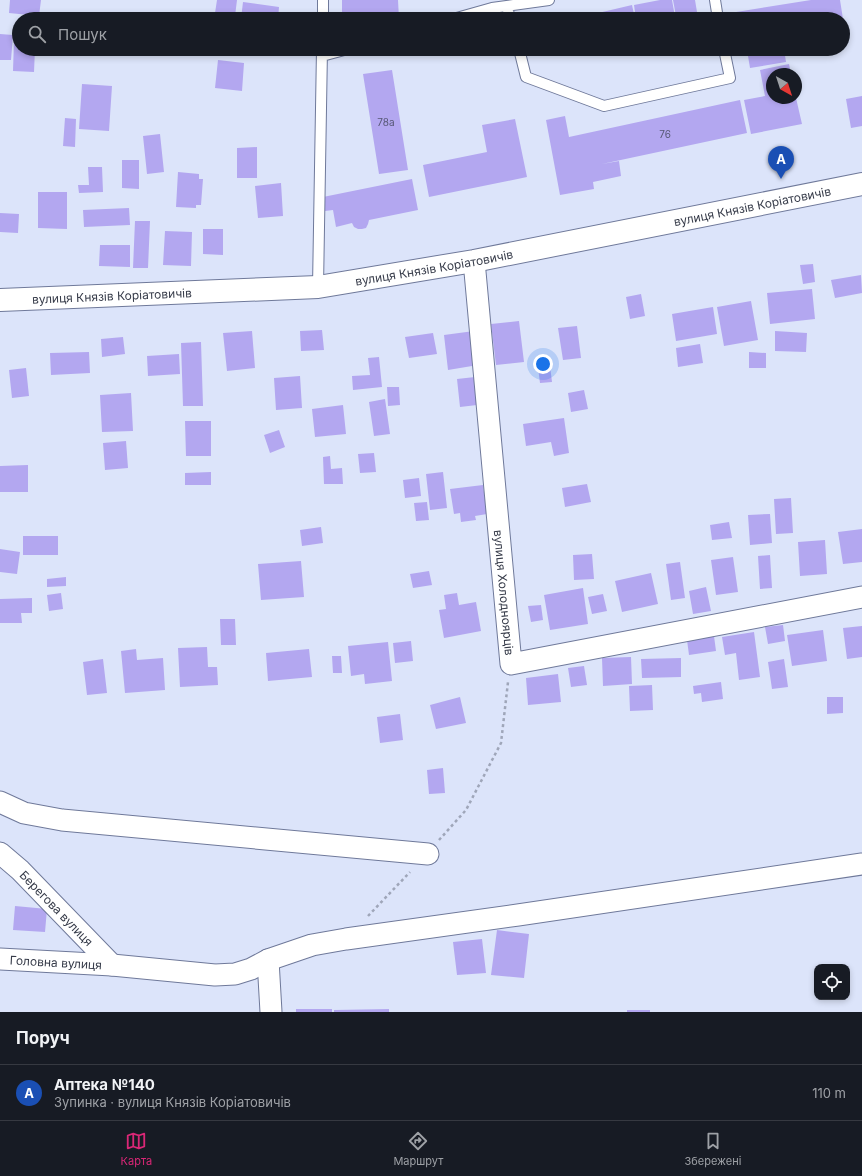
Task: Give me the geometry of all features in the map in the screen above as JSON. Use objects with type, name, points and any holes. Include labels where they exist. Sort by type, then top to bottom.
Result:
[{"type":"main road","name":"вулиця Князів Коріатовичів","points":[[0,300],[318,287],[474,261],[862,184]]},
{"type":"street","name":"вулиця Холодноярців","points":[[474,261],[510,664],[862,597]]},
{"type":"street","points":[[0,802],[24,812],[62,820],[306,844],[428,854]]},
{"type":"street","name":"Берегова вулиця","points":[[0,853],[20,870],[112,965]]},
{"type":"street","name":"Головна вулиця","points":[[0,959],[112,965],[215,975],[235,974],[251,970],[268,960],[312,945],[346,939],[862,864]]},
{"type":"street","points":[[268,960],[271,1012]]},
{"type":"lane","points":[[323,0],[323,12]]},
{"type":"lane","points":[[478,12],[492,8],[549,0]]},
{"type":"lane","points":[[714,0],[717,12]]},
{"type":"lane","points":[[507,6],[508,12]]},
{"type":"lane","points":[[318,287],[322,56]]},
{"type":"lane","points":[[520,56],[526,76],[604,106],[730,78],[725,56]]},
{"type":"path","points":[[368,916],[428,854],[466,810],[501,743],[510,664]]},
{"type":"building","points":[[10,0],[41,0],[40,12],[9,13]]},
{"type":"building","points":[[217,0],[237,0],[236,12],[215,12]]},
{"type":"building","points":[[342,0],[398,0],[399,12],[342,12]]},
{"type":"building","points":[[660,0],[672,0],[674,12],[635,12],[634,5]]},
{"type":"building","points":[[673,0],[695,0],[697,12],[675,12]]},
{"type":"building","points":[[811,0],[840,0],[842,12],[736,12]]},
{"type":"building","points":[[243,2],[279,7],[279,12],[242,12]]},
{"type":"building","points":[[632,5],[634,12],[602,12]]},
{"type":"building","points":[[0,34],[12,35],[11,60],[0,60]]},
{"type":"building","points":[[13,56],[35,56],[34,72],[13,71]]},
{"type":"building","points":[[748,56],[785,56],[786,62],[750,68]]},
{"type":"building","points":[[218,60],[244,63],[242,91],[215,88]]},
{"type":"building","points":[[789,64],[790,68],[770,68]]},
{"type":"building","points":[[766,69],[766,104],[797,104],[802,124],[751,134],[744,100],[765,96],[760,70]]},
{"type":"building","points":[[392,70],[408,170],[379,174],[363,74]]},
{"type":"building","points":[[82,84],[112,86],[109,131],[79,129]]},
{"type":"building","points":[[862,96],[862,126],[851,128],[846,99]]},
{"type":"building","points":[[740,100],[747,133],[602,164],[619,161],[621,176],[593,182],[594,189],[560,195],[546,120],[565,116],[569,137]]},
{"type":"building","points":[[65,118],[76,119],[75,147],[63,146]]},
{"type":"building","points":[[515,119],[527,177],[429,197],[423,165],[487,152],[482,125]]},
{"type":"building","points":[[160,134],[164,172],[147,174],[143,136]]},
{"type":"building","points":[[257,147],[257,178],[237,178],[237,148]]},
{"type":"building","points":[[122,160],[139,160],[139,189],[122,188]]},
{"type":"building","points":[[88,167],[102,167],[103,192],[79,193],[78,185],[89,185]]},
{"type":"building","points":[[178,172],[199,174],[199,179],[203,179],[201,205],[196,205],[196,208],[176,207]]},
{"type":"building","points":[[412,179],[418,210],[369,220],[366,228],[362,229],[354,227],[352,223],[336,227],[333,210],[325,211],[323,197]]},
{"type":"building","points":[[281,183],[283,216],[258,218],[255,186]]},
{"type":"building","points":[[38,192],[67,192],[67,229],[38,228]]},
{"type":"building","points":[[129,208],[130,225],[84,227],[83,210]]},
{"type":"building","points":[[0,213],[19,214],[18,233],[0,232]]},
{"type":"building","points":[[135,221],[150,221],[148,268],[133,268]]},
{"type":"building","points":[[203,229],[223,229],[223,255],[203,254]]},
{"type":"building","points":[[165,231],[192,232],[191,266],[163,265]]},
{"type":"building","points":[[100,245],[130,245],[130,267],[99,266]]},
{"type":"building","points":[[813,264],[815,282],[803,284],[800,265]]},
{"type":"building","points":[[861,275],[862,293],[835,298],[831,280]]},
{"type":"building","points":[[812,289],[815,319],[770,324],[767,293]]},
{"type":"building","points":[[641,294],[645,316],[630,319],[626,297]]},
{"type":"building","points":[[751,301],[758,340],[724,346],[717,307]]},
{"type":"building","points":[[713,307],[717,334],[676,341],[672,314]]},
{"type":"building","points":[[519,321],[524,362],[496,365],[491,324]]},
{"type":"building","points":[[577,326],[581,358],[563,360],[558,328]]},
{"type":"building","points":[[322,330],[324,350],[301,351],[300,331]]},
{"type":"building","points":[[252,331],[255,368],[227,371],[223,333]]},
{"type":"building","points":[[474,331],[478,365],[448,370],[444,335]]},
{"type":"building","points":[[775,331],[807,333],[806,352],[775,351]]},
{"type":"building","points":[[433,333],[437,354],[409,358],[405,337]]},
{"type":"building","points":[[123,337],[125,354],[102,357],[101,339]]},
{"type":"building","points":[[201,342],[203,406],[183,406],[181,343]]},
{"type":"building","points":[[700,344],[703,363],[678,367],[676,348]]},
{"type":"building","points":[[89,352],[90,373],[51,375],[50,353]]},
{"type":"building","points":[[749,352],[766,353],[766,368],[749,368]]},
{"type":"building","points":[[179,354],[180,374],[148,376],[147,356]]},
{"type":"building","points":[[379,357],[382,387],[353,390],[352,376],[370,375],[368,358]]},
{"type":"building","points":[[550,366],[552,382],[540,383],[538,367]]},
{"type":"building","points":[[26,368],[29,396],[12,398],[9,370]]},
{"type":"building","points":[[300,376],[302,408],[276,410],[274,378]]},
{"type":"building","points":[[475,377],[477,405],[460,407],[457,379]]},
{"type":"building","points":[[387,387],[399,387],[400,405],[388,406]]},
{"type":"building","points":[[584,390],[588,409],[571,412],[568,393]]},
{"type":"building","points":[[131,393],[133,431],[102,432],[100,395]]},
{"type":"building","points":[[385,399],[390,434],[374,436],[369,402]]},
{"type":"building","points":[[343,405],[346,434],[315,437],[312,409]]},
{"type":"building","points":[[564,418],[569,453],[554,456],[551,442],[526,446],[523,424]]},
{"type":"building","points":[[185,421],[211,421],[211,456],[186,456]]},
{"type":"building","points":[[279,430],[285,447],[270,453],[264,435]]},
{"type":"building","points":[[126,441],[128,468],[105,470],[103,443]]},
{"type":"building","points":[[374,453],[376,472],[360,473],[358,454]]},
{"type":"building","points":[[330,456],[331,469],[342,468],[343,484],[324,484],[323,457]]},
{"type":"building","points":[[28,465],[28,492],[0,492],[0,466]]},
{"type":"building","points":[[211,472],[211,485],[185,485],[185,473]]},
{"type":"building","points":[[443,472],[447,508],[430,510],[426,474]]},
{"type":"building","points":[[419,478],[421,496],[405,498],[403,480]]},
{"type":"building","points":[[587,484],[591,502],[565,507],[562,488]]},
{"type":"building","points":[[483,485],[487,514],[475,516],[476,520],[461,522],[460,513],[454,514],[450,489]]},
{"type":"building","points":[[791,498],[793,533],[776,534],[774,499]]},
{"type":"building","points":[[427,502],[429,520],[416,521],[414,503]]},
{"type":"building","points":[[770,514],[772,543],[750,545],[748,515]]},
{"type":"building","points":[[729,522],[732,538],[712,540],[710,525]]},
{"type":"building","points":[[321,527],[323,543],[302,546],[300,530]]},
{"type":"building","points":[[862,529],[862,562],[843,564],[838,532]]},
{"type":"building","points":[[23,536],[58,536],[58,555],[23,555]]},
{"type":"building","points":[[825,540],[827,574],[800,576],[798,542]]},
{"type":"building","points":[[0,549],[20,552],[17,574],[0,572]]},
{"type":"building","points":[[592,554],[594,579],[574,580],[573,555]]},
{"type":"building","points":[[770,555],[772,588],[760,589],[758,556]]},
{"type":"building","points":[[733,557],[738,592],[716,595],[711,560]]},
{"type":"building","points":[[301,561],[304,597],[261,600],[258,564]]},
{"type":"building","points":[[680,562],[685,598],[671,600],[666,564]]},
{"type":"building","points":[[429,571],[432,585],[413,588],[410,574]]},
{"type":"building","points":[[651,573],[658,604],[622,612],[615,581]]},
{"type":"building","points":[[66,577],[66,586],[47,587],[47,579]]},
{"type":"building","points":[[706,587],[711,611],[693,614],[689,591]]},
{"type":"building","points":[[583,588],[588,624],[550,630],[544,595]]},
{"type":"building","points":[[61,593],[63,609],[49,611],[47,595]]},
{"type":"building","points":[[457,593],[459,605],[476,602],[481,631],[444,638],[439,610],[446,609],[444,595]]},
{"type":"building","points":[[603,594],[607,611],[592,614],[588,597]]},
{"type":"building","points":[[32,598],[32,613],[21,613],[22,623],[0,623],[0,599]]},
{"type":"building","points":[[541,605],[543,620],[531,622],[528,606]]},
{"type":"building","points":[[220,619],[235,619],[236,645],[221,645]]},
{"type":"building","points":[[783,625],[785,641],[768,644],[765,627]]},
{"type":"building","points":[[862,626],[862,657],[847,659],[843,628]]},
{"type":"building","points":[[823,630],[827,661],[792,666],[787,635]]},
{"type":"building","points":[[754,632],[760,677],[739,680],[736,653],[725,655],[722,637]]},
{"type":"building","points":[[714,636],[716,651],[689,655],[687,640]]},
{"type":"building","points":[[411,641],[413,661],[395,663],[393,643]]},
{"type":"building","points":[[388,642],[392,681],[365,684],[364,674],[351,676],[348,646]]},
{"type":"building","points":[[207,647],[208,667],[217,667],[218,685],[180,687],[178,648]]},
{"type":"building","points":[[136,649],[137,660],[163,658],[165,690],[125,693],[121,651]]},
{"type":"building","points":[[309,649],[312,677],[268,681],[266,653]]},
{"type":"building","points":[[332,656],[341,656],[342,673],[333,673]]},
{"type":"building","points":[[631,657],[632,684],[603,686],[602,658]]},
{"type":"building","points":[[681,658],[681,677],[642,678],[641,659]]},
{"type":"building","points":[[103,659],[107,693],[87,695],[83,662]]},
{"type":"building","points":[[784,659],[788,687],[772,689],[768,662]]},
{"type":"building","points":[[584,666],[587,685],[571,687],[568,668]]},
{"type":"building","points":[[558,674],[561,702],[528,705],[526,678]]},
{"type":"building","points":[[721,682],[723,699],[702,702],[701,693],[694,694],[693,686]]},
{"type":"building","points":[[652,685],[653,710],[630,711],[629,686]]},
{"type":"building","points":[[460,697],[466,723],[436,729],[430,705]]},
{"type":"building","points":[[827,697],[843,697],[843,713],[827,714]]},
{"type":"building","points":[[400,714],[403,740],[380,743],[377,717]]},
{"type":"building","points":[[443,768],[445,793],[429,794],[427,770]]},
{"type":"building","points":[[15,906],[47,909],[45,932],[13,930]]},
{"type":"building","points":[[497,930],[529,934],[524,978],[491,975]]},
{"type":"building","points":[[482,939],[486,973],[457,975],[453,942]]},
{"type":"building","points":[[296,1009],[332,1009],[332,1012],[296,1012]]},
{"type":"building","points":[[389,1009],[389,1012],[334,1012],[334,1010]]},
{"type":"building","points":[[627,1010],[650,1010],[650,1012],[627,1012]]},
{"type":"place","name":"Аптека №140","points":[[781,179]]}]
